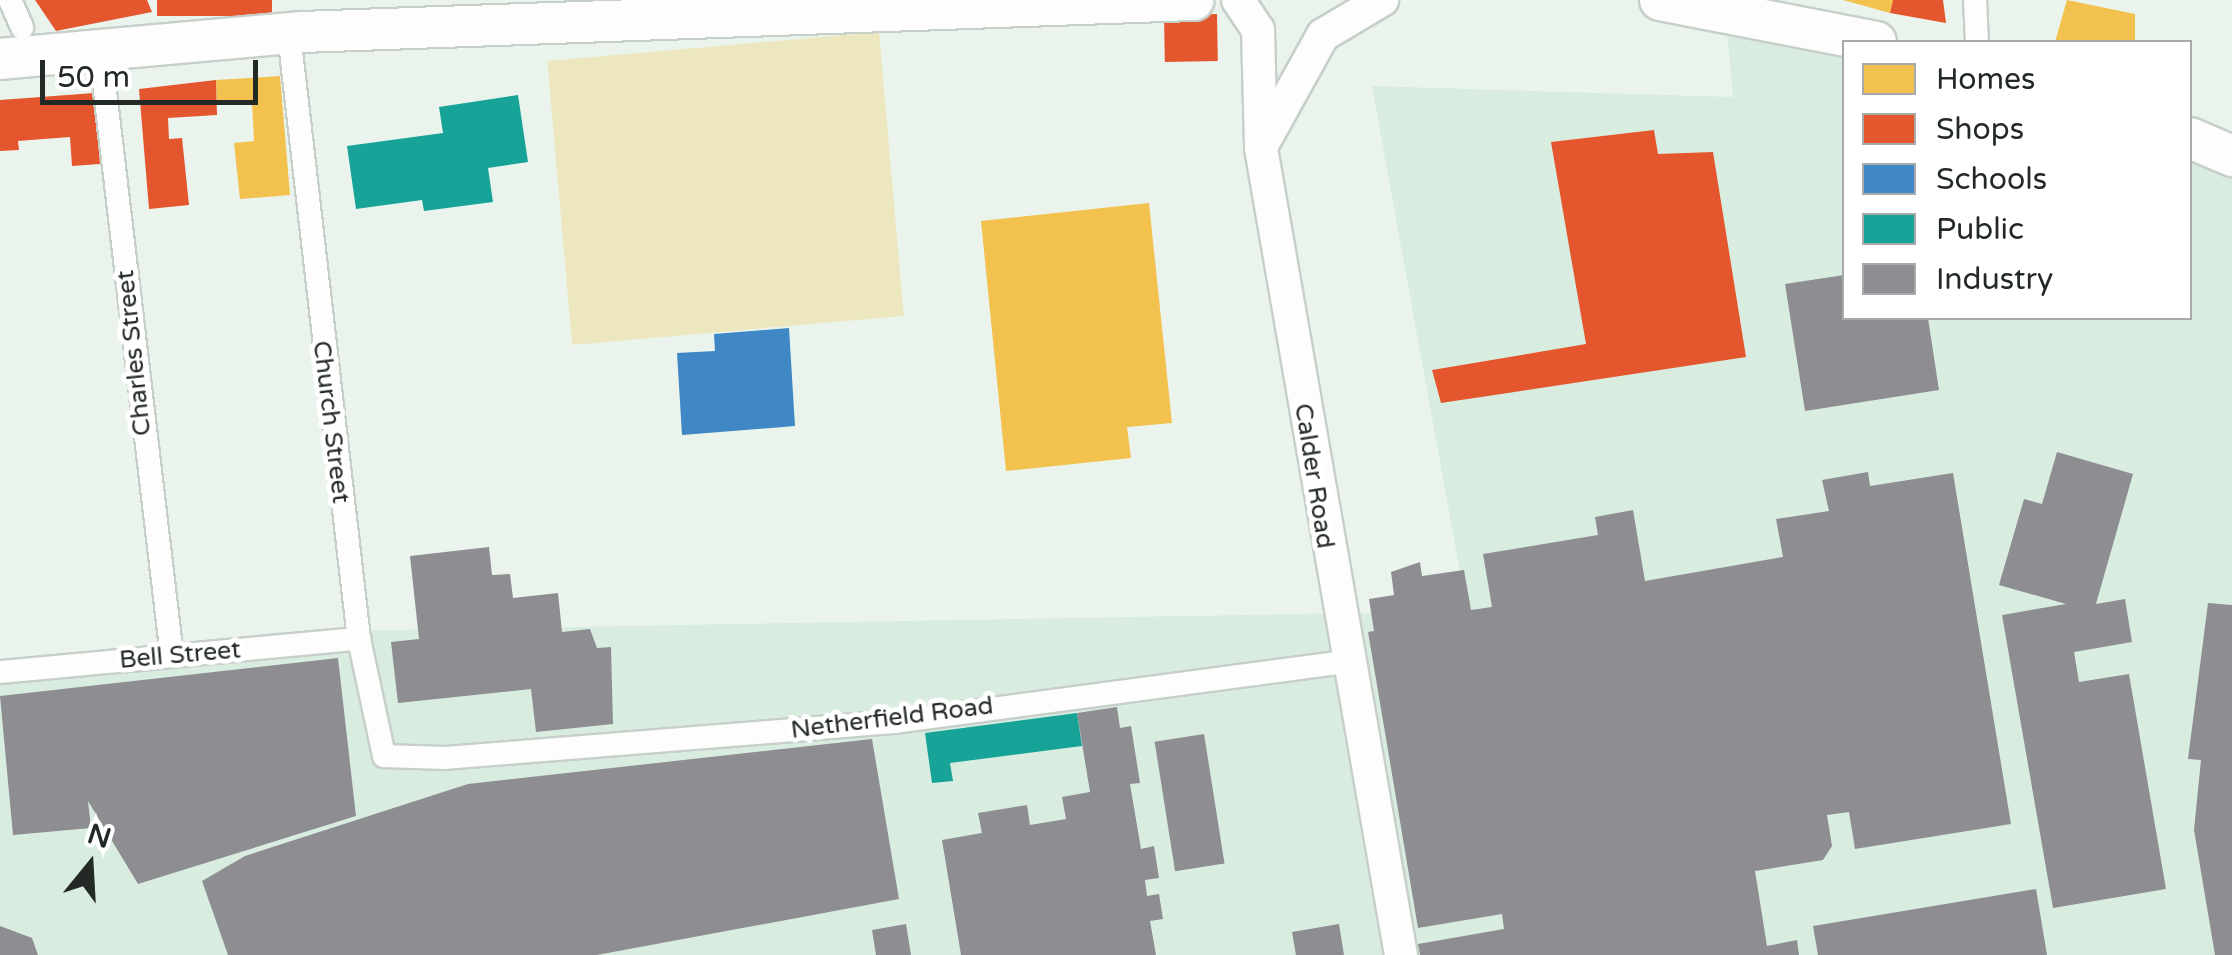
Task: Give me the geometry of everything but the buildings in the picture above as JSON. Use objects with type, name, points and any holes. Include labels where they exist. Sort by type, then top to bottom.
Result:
[{"type":"highway","points":[[539,23],[576,0]]},
{"type":"highway","points":[[11,43],[100,49],[289,34],[725,16],[805,5],[1193,0]]},
{"type":"highway","points":[[1660,0],[1718,4],[1868,40]]},
{"type":"highway","points":[[2192,139],[2232,156]]},
{"type":"street","points":[[10,0],[11,43]]},
{"type":"street","points":[[657,0],[725,16]]},
{"type":"street","name":"Calder Road","points":[[1238,0],[1258,30],[1261,148],[1345,662],[1400,955]]},
{"type":"street","points":[[1261,148],[1322,35],[1382,0]]},
{"type":"street","points":[[1975,0],[1977,40]]},
{"type":"street","name":"Church Street","points":[[289,34],[359,639],[384,756],[437,758]]},
{"type":"street","name":"Charles Street","points":[[100,49],[172,656]]},
{"type":"street","name":"Bell Street","points":[[0,672],[359,639]]},
{"type":"street","name":"Netherfield Road","points":[[437,758],[894,722],[1345,662]]},
{"type":"shaded area","points":[[1726,19],[1842,44],[1842,320],[2192,320],[2192,147],[2232,164],[2232,955],[0,955],[0,668],[281,632],[1467,611],[1372,86],[1733,97]]},
{"type":"shaded area","points":[[879,32],[904,316],[572,345],[547,61]]}]
